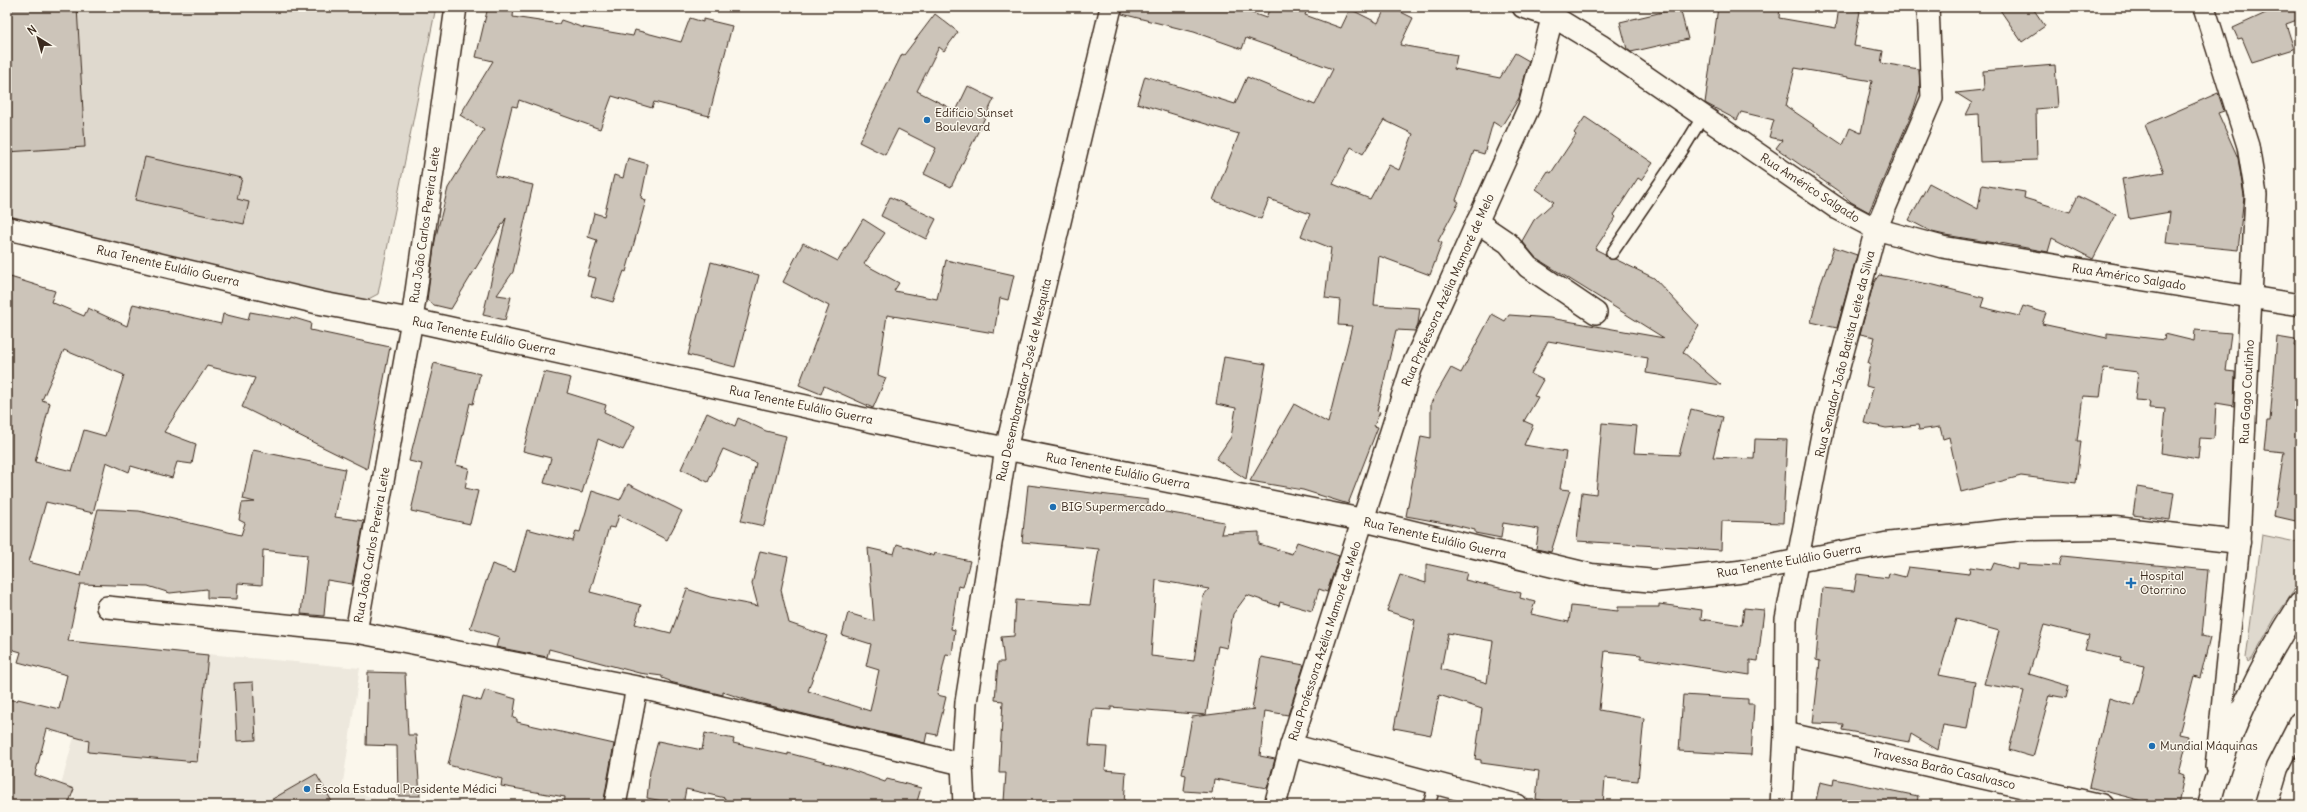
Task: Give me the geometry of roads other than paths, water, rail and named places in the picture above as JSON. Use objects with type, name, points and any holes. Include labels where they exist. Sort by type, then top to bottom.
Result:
[{"type":"street","name":"Rua João Carlos Pereira Leite","points":[[356,632],[412,320],[456,7]]},
{"type":"street","name":"Rua Desembargador José de Mesquita","points":[[964,805],[962,764],[966,702],[1006,449],[1111,7]]},
{"type":"street","name":"Rua Américo Salgado","points":[[1523,7],[1554,12],[1838,209],[1876,230],[1942,247],[2300,306]]},
{"type":"street","name":"Rua Senador João Batista Leite da Silva","points":[[1781,805],[1786,733],[1786,619],[1825,419],[1876,230],[1932,98],[1928,7]]},
{"type":"street","name":"Rua Gago Coutinho","points":[[2204,7],[2217,43],[2248,146],[2256,195],[2239,542],[2214,784]]},
{"type":"street","name":"Rua Professora Azélia Mamoré de Melo","points":[[1275,805],[1291,745],[1411,370],[1529,107],[1554,12]]},
{"type":"street","points":[[1477,222],[1508,243],[1528,267],[1596,313]]},
{"type":"street","name":"Rua Tenente Eulálio Guerra","points":[[7,228],[320,303],[412,320],[1006,449],[1363,520],[1591,575],[1655,580],[1739,572],[1885,544],[2022,529],[2115,528],[2239,542]]},
{"type":"street","points":[[2209,805],[2214,784],[2247,699],[2300,604]]},
{"type":"street","points":[[107,607],[356,632],[636,687],[962,764]]},
{"type":"street","points":[[615,805],[636,687]]},
{"type":"street","points":[[2266,805],[2277,768],[2300,723]]},
{"type":"street","name":"Travessa Barão Casalvasco","points":[[1786,733],[2102,805]]},
{"type":"street","points":[[1291,745],[1517,805]]},
{"type":"lane","points":[[1612,253],[1683,149],[1703,116]]},
{"type":"lane","points":[[1429,805],[1434,784]]},
{"type":"place","name":"Edifício Sunset Boulevard","points":[[927,120]]},
{"type":"place","name":"BIG Supermercado","points":[[1053,507]]},
{"type":"place","name":"Hospital Otorrino","points":[[2131,583]]},
{"type":"place","name":"Mundial Máquinas","points":[[2152,746]]},
{"type":"place","name":"Escola Estadual Presidente Médici","points":[[307,789]]}]
